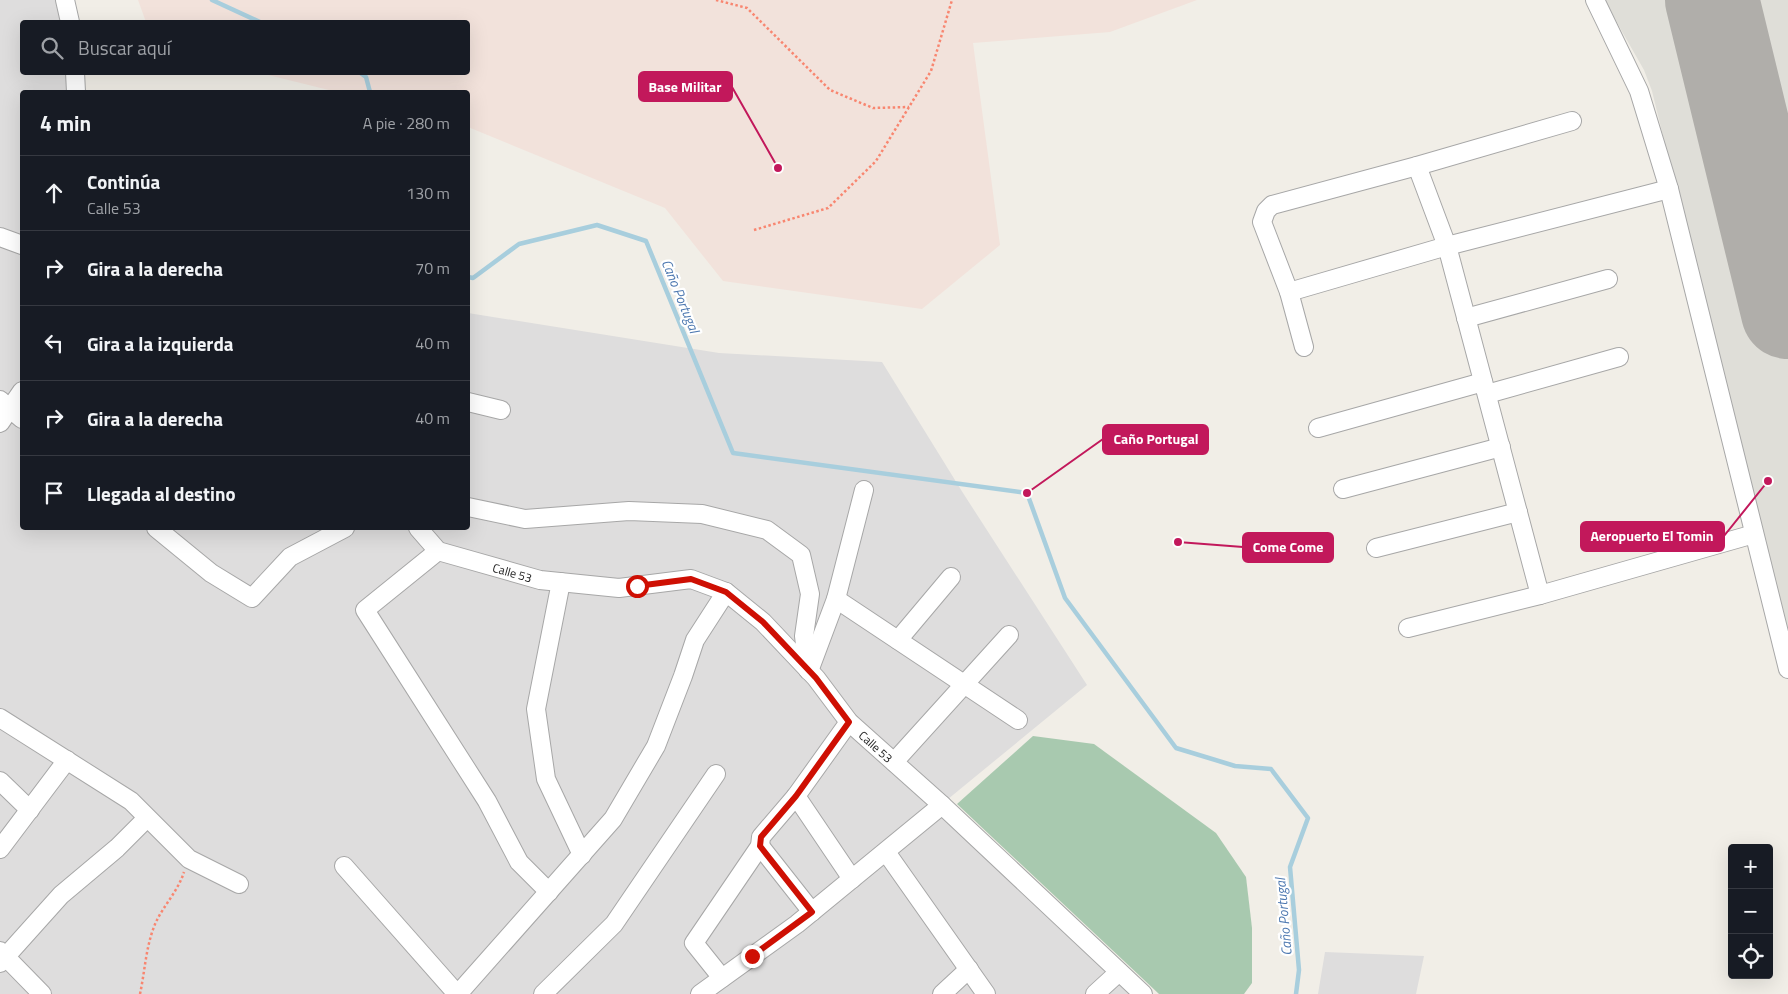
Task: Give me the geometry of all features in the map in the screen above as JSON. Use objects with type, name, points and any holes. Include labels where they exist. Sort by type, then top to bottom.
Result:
[{"type":"street","points":[[65,0],[70,20]]},
{"type":"street","points":[[1595,0],[1639,91],[1669,189],[1788,669]]},
{"type":"street","points":[[75,75],[76,90]]},
{"type":"street","points":[[1304,347],[1289,292],[1262,222],[1266,211],[1272,205],[1417,166],[1572,121]]},
{"type":"street","points":[[1417,166],[1447,246],[1540,596]]},
{"type":"street","points":[[1289,292],[1447,246],[1669,189]]},
{"type":"street","points":[[0,237],[20,244]]},
{"type":"street","points":[[1466,318],[1608,279]]},
{"type":"street","points":[[1318,428],[1619,357]]},
{"type":"street","points":[[8,413],[20,394]]},
{"type":"street","points":[[470,402],[502,410]]},
{"type":"street","points":[[1344,489],[1501,447]]},
{"type":"street","points":[[808,671],[836,599],[864,490]]},
{"type":"street","points":[[470,507],[525,519],[629,511],[702,514],[767,530],[801,555],[810,594],[804,636],[808,671]]},
{"type":"street","points":[[1376,548],[1518,512]]},
{"type":"street","points":[[158,530],[211,573],[252,598],[290,557],[341,530]]},
{"type":"street","points":[[420,530],[438,551],[365,610],[482,793],[519,862],[549,892]]},
{"type":"street","points":[[1408,628],[1540,596],[1754,534]]},
{"type":"street","name":"Calle 53","points":[[438,551],[540,580],[619,588],[691,579],[726,592],[763,622],[808,671],[849,722],[942,804],[1142,994]]},
{"type":"street","points":[[898,640],[951,577]]},
{"type":"street","points":[[561,582],[536,709],[546,779],[582,854]]},
{"type":"street","points":[[344,866],[458,994],[613,819],[656,746],[695,640],[726,592]]},
{"type":"street","points":[[836,599],[1018,720]]},
{"type":"street","points":[[894,762],[1009,634]]},
{"type":"street","points":[[0,718],[131,801],[189,859],[239,884]]},
{"type":"street","points":[[722,978],[694,943],[760,846],[761,837],[796,796],[849,722]]},
{"type":"street","points":[[0,849],[67,760]]},
{"type":"street","points":[[543,994],[614,924],[716,774]]},
{"type":"street","points":[[0,781],[30,810]]},
{"type":"street","points":[[796,796],[852,879]]},
{"type":"street","points":[[700,994],[812,912],[942,804]]},
{"type":"street","points":[[42,994],[2,957],[62,896],[148,818]]},
{"type":"street","points":[[760,846],[812,912]]},
{"type":"street","points":[[886,852],[986,994]]},
{"type":"street","points":[[942,994],[969,969]]},
{"type":"street","points":[[1096,994],[1119,972]]},
{"type":"path","points":[[716,0],[747,8],[830,90],[873,108],[909,107]]},
{"type":"path","points":[[754,230],[828,208],[876,161],[931,71],[952,0]]},
{"type":"path","points":[[140,994],[152,933],[156,922],[181,882],[189,859]]},
{"type":"shaded area","points":[[0,0],[65,0],[70,20],[20,20],[20,75],[75,75],[76,90],[20,90],[20,530],[470,530],[470,313],[719,353],[882,362],[963,493],[1087,685],[942,804],[1144,994],[0,994]]},
{"type":"shaded area","points":[[138,0],[1197,0],[1110,32],[973,43],[1000,245],[922,309],[723,281],[665,208],[470,128],[470,90],[329,90],[268,75],[470,75],[470,20],[145,20]]},
{"type":"shaded area","points":[[1604,0],[1788,0],[1788,647],[1652,91],[1644,70]]},
{"type":"shaded area","points":[[1325,952],[1424,956],[1416,994],[1318,994]]},
{"type":"green space","points":[[1033,736],[1094,744],[1216,833],[1246,877],[1252,928],[1252,983],[1244,994],[1159,994],[957,804]]},
{"type":"waterway","name":"Caño Portugal","points":[[212,0],[256,20]]},
{"type":"waterway","name":"Caño Portugal","points":[[363,75],[366,77],[369,90]]},
{"type":"waterway","name":"Caño Portugal","points":[[470,277],[473,278],[519,244],[597,225],[646,241],[733,453],[1027,493],[1065,598],[1176,748],[1235,766],[1271,769],[1308,818],[1290,867],[1299,970],[1296,994]]},
{"type":"taxiway","points":[[1778,272],[1788,286]]},
{"type":"runway","points":[[1712,0],[1788,312]]},
{"type":"place","name":"Base Militar","points":[[778,168]]},
{"type":"place","name":"Aeropuerto El Tomin","points":[[1768,481]]},
{"type":"place","name":"Caño Portugal","points":[[1027,493]]},
{"type":"place","name":"Come Come","points":[[1178,542]]},
{"type":"route","points":[[637,586],[691,579],[726,592],[763,622],[816,678],[849,722],[796,796],[761,837],[759,842],[760,846],[812,912],[752,956]]}]
